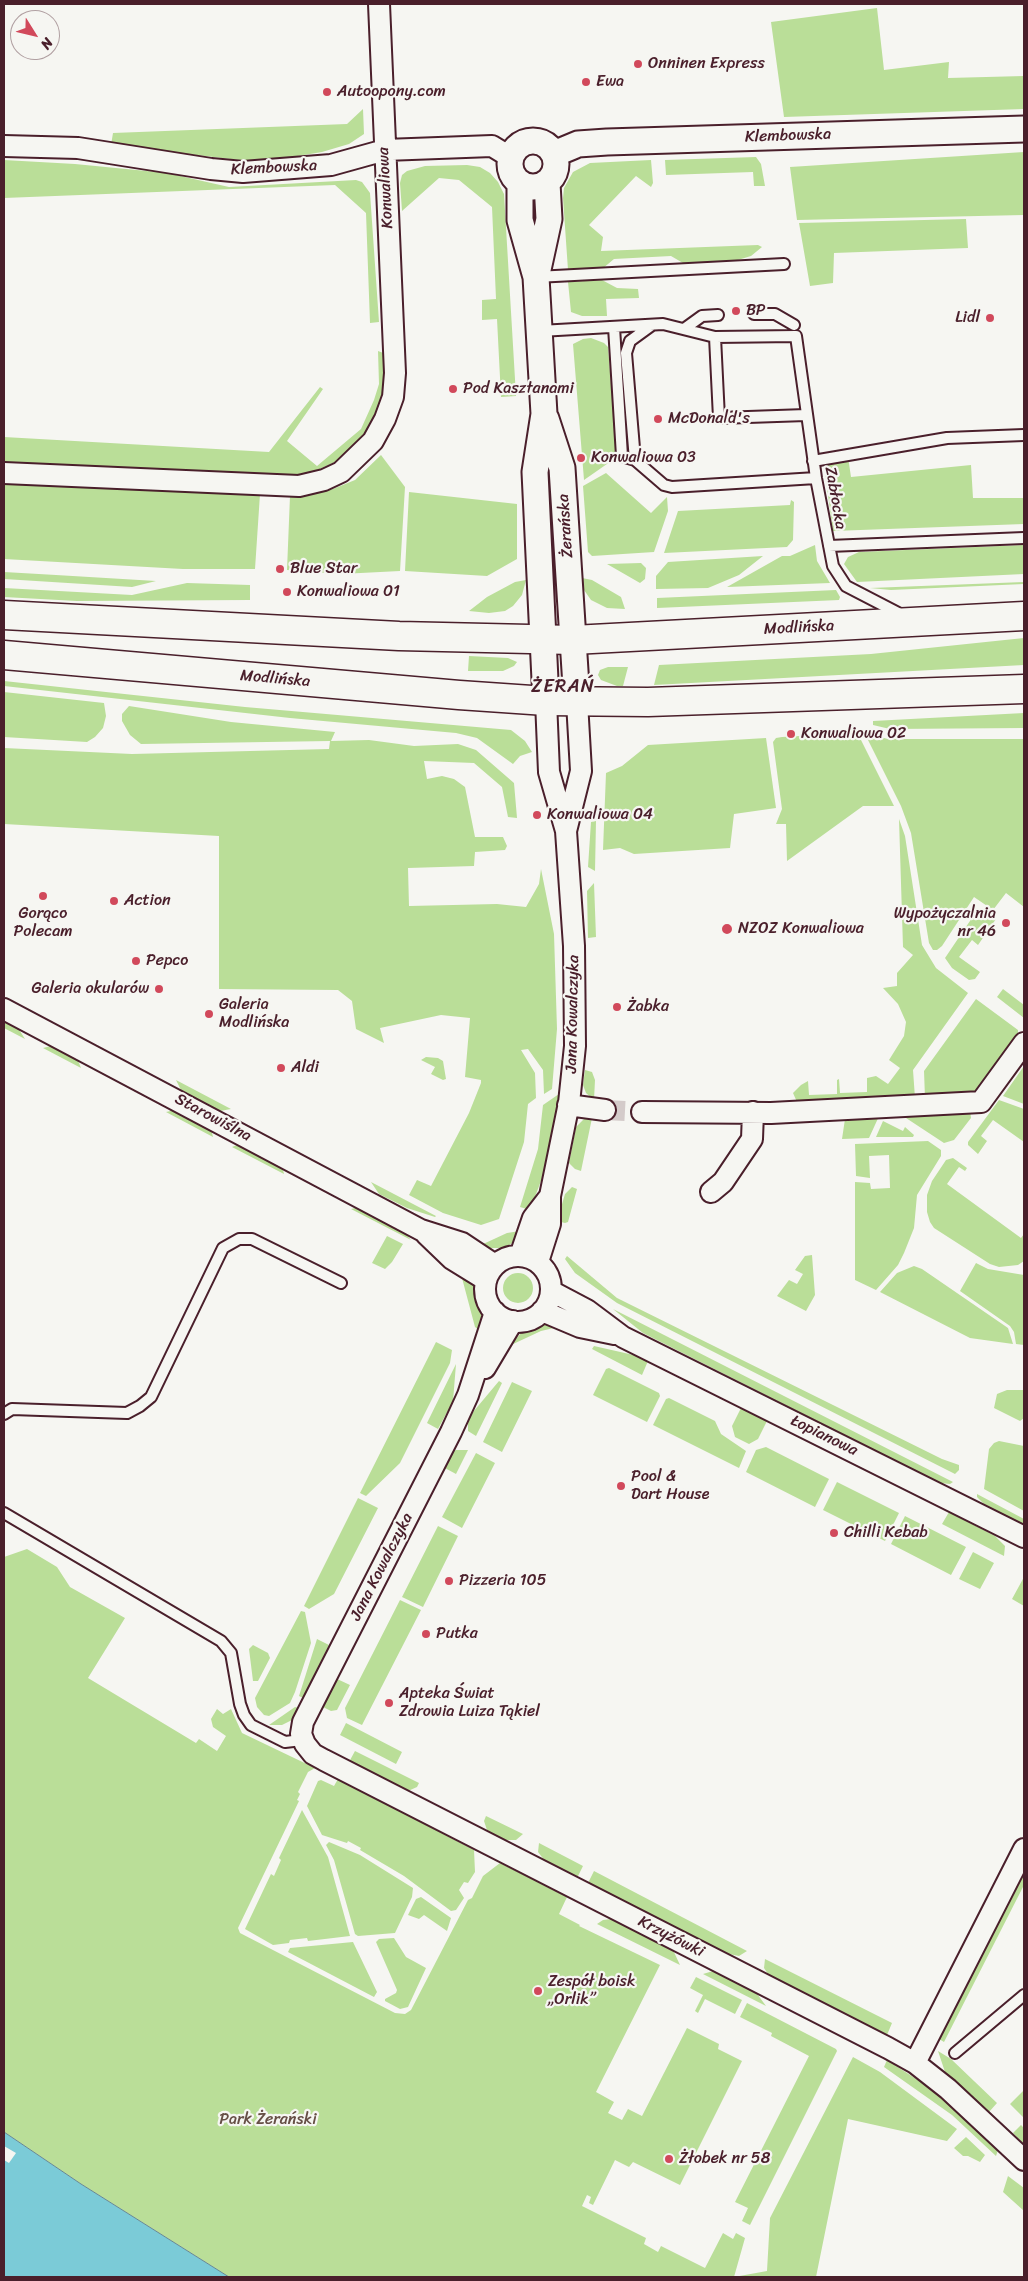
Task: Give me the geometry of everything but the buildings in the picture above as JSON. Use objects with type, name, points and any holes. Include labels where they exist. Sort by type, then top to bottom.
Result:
[{"type":"main road","name":"Modlińska","points":[[4,614],[399,636],[542,640],[573,640],[1024,616]]},
{"type":"main road","name":"Modlińska","points":[[4,655],[546,701],[648,702],[1024,689]]},
{"type":"street","name":"Konwaliowa","points":[[4,473],[299,486],[324,480],[342,472],[373,441],[385,419],[393,397],[396,373],[384,150],[379,4]]},
{"type":"street","name":"Klembowska","points":[[554,154],[578,144],[588,143],[1024,129]]},
{"type":"street","points":[[537,141],[547,146],[554,154],[557,164],[554,175],[547,183],[529,188],[520,184],[513,176],[510,167],[510,157],[516,148],[526,142],[537,141]]},
{"type":"street","name":"Klembowska","points":[[4,146],[78,148],[211,169],[243,172],[331,165],[384,150],[492,146],[510,157]]},
{"type":"street","name":"Żerańska","points":[[536,277],[549,219],[547,183]]},
{"type":"street","name":"Żerańska","points":[[520,184],[520,220],[536,277],[544,414],[535,472],[542,640]]},
{"type":"street","name":"Żerańska","points":[[544,414],[562,468],[573,640]]},
{"type":"street","points":[[542,640],[546,701]]},
{"type":"street","points":[[573,640],[577,702]]},
{"type":"street","name":"Jana Kowalczyka","points":[[529,1259],[533,1218],[550,1196],[568,1105],[575,1046],[574,946],[566,831],[549,772],[546,701]]},
{"type":"street","name":"Jana Kowalczyka","points":[[566,831],[581,771],[577,702]]},
{"type":"street","name":"Starowiślna","points":[[4,1009],[421,1230],[452,1259],[491,1272]]},
{"type":"street","points":[[642,1112],[753,1112],[981,1102],[1024,1043]]},
{"type":"street","points":[[568,1105],[605,1110]]},
{"type":"street","points":[[711,1192],[724,1182],[752,1139],[753,1112]]},
{"type":"street","points":[[511,1256],[529,1259],[550,1280],[551,1291],[548,1302],[542,1311],[524,1321],[513,1322],[495,1312],[488,1303],[485,1291],[491,1272],[511,1256]]},
{"type":"street","name":"Łopianowa","points":[[551,1291],[587,1310],[623,1336],[1024,1537]]},
{"type":"street","name":"Łopianowa","points":[[542,1311],[580,1327],[623,1336]]},
{"type":"street","name":"Jana Kowalczyka","points":[[468,1395],[495,1312]]},
{"type":"street","name":"Jana Kowalczyka","points":[[302,1740],[303,1722],[468,1395],[513,1322]]},
{"type":"street","name":"Krzyżówki","points":[[302,1740],[309,1750],[324,1760],[915,2063],[948,2089],[1024,2160]]},
{"type":"street","points":[[915,2063],[1024,1849]]},
{"type":"lane","points":[[536,277],[784,264]]},
{"type":"lane","points":[[754,314],[775,314],[794,325]]},
{"type":"lane","points":[[684,329],[702,316],[718,315]]},
{"type":"lane","points":[[635,460],[626,353],[630,341],[652,324]]},
{"type":"lane","points":[[539,331],[663,324],[715,336],[719,418],[806,415]]},
{"type":"lane","points":[[614,327],[622,456],[635,460],[664,485],[672,487],[816,478]]},
{"type":"lane","name":"Zabłocka","points":[[715,336],[796,336],[813,461],[833,566],[846,586],[914,621]]},
{"type":"lane","points":[[813,461],[947,438],[1024,435]]},
{"type":"lane","points":[[829,546],[1024,538]]},
{"type":"lane","points":[[4,1414],[12,1409],[126,1413],[140,1406],[150,1397],[223,1248],[231,1242],[239,1239],[252,1239],[341,1283]]},
{"type":"lane","points":[[4,1513],[221,1641],[231,1652],[240,1704],[244,1715],[251,1725],[285,1742],[302,1740]]},
{"type":"lane","points":[[955,2053],[1024,1995]]},
{"type":"green space","points":[[877,8],[884,70],[949,62],[948,78],[1024,76],[1024,109],[784,117],[771,22]]},
{"type":"green space","points":[[363,109],[364,134],[349,144],[322,152],[274,160],[239,160],[111,145],[113,133],[347,124]]},
{"type":"green space","points":[[1024,152],[1024,215],[797,220],[790,167]]},
{"type":"green space","points":[[756,157],[761,164],[765,186],[754,186],[753,172],[666,175],[665,160]]},
{"type":"green space","points":[[4,160],[75,164],[167,173],[229,187],[356,180],[362,182],[370,193],[379,322],[370,323],[366,213],[335,185],[4,198]]},
{"type":"green space","points":[[651,160],[653,183],[651,187],[636,176],[589,225],[603,237],[601,251],[758,245],[762,247],[751,256],[731,262],[683,263],[671,256],[614,259],[602,269],[568,270],[563,198],[564,188],[573,172],[590,163]]},
{"type":"green space","points":[[467,165],[480,167],[490,173],[498,182],[504,194],[516,396],[501,397],[497,319],[482,320],[482,300],[496,299],[492,207],[459,180],[439,178],[402,211],[400,183],[402,175],[407,171],[425,166]]},
{"type":"green space","points":[[966,219],[968,248],[834,253],[833,283],[810,286],[799,223]]},
{"type":"green space","points":[[602,280],[617,288],[638,289],[639,298],[606,299],[607,316],[582,316],[571,312],[568,282]]},
{"type":"green space","points":[[591,338],[604,343],[608,347],[617,457],[584,480],[573,344],[583,339]]},
{"type":"green space","points":[[378,351],[386,354],[384,391],[375,416],[366,433],[353,447],[335,462],[315,471],[300,474],[261,475],[4,462],[4,437],[269,452],[320,387],[323,389],[287,441],[317,466],[361,429],[379,384]]},
{"type":"green space","points":[[381,455],[405,487],[400,571],[341,574],[287,570],[290,496],[333,489],[355,480]]},
{"type":"green space","points":[[848,457],[851,477],[971,465],[973,498],[1024,498],[1024,524],[833,531],[824,466]]},
{"type":"green space","points":[[606,473],[651,513],[667,497],[668,511],[654,552],[592,556],[588,552],[583,486]]},
{"type":"green space","points":[[4,481],[260,494],[255,569],[183,569],[4,559]]},
{"type":"green space","points":[[409,492],[517,504],[517,559],[487,576],[405,571]]},
{"type":"green space","points":[[791,500],[794,502],[793,540],[787,547],[664,553],[678,511],[790,505]]},
{"type":"green space","points":[[815,545],[817,561],[830,583],[727,587],[782,556],[790,556]]},
{"type":"green space","points":[[1024,545],[1024,574],[857,582],[844,564],[848,557],[859,552]]},
{"type":"green space","points":[[763,556],[739,575],[708,588],[656,589],[656,576],[668,562]]},
{"type":"green space","points":[[641,563],[646,568],[645,579],[640,583],[607,564]]},
{"type":"green space","points":[[4,572],[156,581],[132,587],[4,579]]},
{"type":"green space","points":[[582,578],[592,580],[621,597],[625,609],[607,608],[591,600],[584,590]]},
{"type":"green space","points":[[526,580],[522,595],[513,606],[505,611],[489,613],[469,611],[487,597],[515,582]]},
{"type":"green space","points":[[1024,582],[1024,584],[891,590],[870,588]]},
{"type":"green space","points":[[187,583],[250,585],[250,600],[77,601],[4,597],[4,588],[132,595]]},
{"type":"green space","points":[[836,590],[840,597],[839,600],[657,608],[657,598]]},
{"type":"green space","points":[[1024,638],[1024,665],[654,685],[659,665],[871,654]]},
{"type":"green space","points":[[469,656],[508,658],[517,662],[514,666],[503,671],[468,671]]},
{"type":"green space","points":[[608,667],[628,667],[623,686],[617,686],[601,680],[598,675],[600,670]]},
{"type":"green space","points":[[4,681],[245,707],[511,730],[525,741],[532,752],[520,756],[513,764],[477,738],[456,733],[290,718],[4,686]]},
{"type":"green space","points":[[4,692],[104,703],[106,716],[103,728],[95,737],[87,742],[4,737]]},
{"type":"green space","points":[[129,706],[231,722],[335,732],[331,741],[369,740],[414,746],[458,744],[476,750],[514,783],[517,818],[508,817],[502,787],[474,763],[424,761],[427,779],[442,776],[454,779],[465,787],[475,837],[503,837],[507,846],[505,850],[475,852],[474,866],[408,868],[409,906],[497,904],[526,907],[539,884],[541,869],[554,934],[557,1029],[552,1089],[544,1094],[543,1070],[528,1049],[521,1050],[535,1073],[536,1098],[528,1104],[524,1142],[499,1219],[481,1225],[443,1213],[409,1195],[417,1180],[431,1186],[469,1113],[481,1083],[481,1080],[465,1077],[470,1018],[441,1015],[380,1028],[384,1043],[356,1029],[352,1001],[338,990],[219,989],[219,836],[4,824],[4,748],[132,754],[329,749],[330,741],[141,744],[130,735],[122,721],[122,714]]},
{"type":"green space","points":[[1024,713],[1024,728],[890,729],[873,725],[873,721]]},
{"type":"green space","points":[[852,733],[861,740],[894,806],[863,806],[787,861],[786,824],[776,824],[782,809],[773,742],[776,738],[782,737]]},
{"type":"green space","points":[[868,734],[888,739],[1024,739],[1024,907],[1006,893],[993,910],[974,897],[942,946],[937,950],[933,950],[929,943],[911,833],[901,806],[866,736]]},
{"type":"green space","points":[[766,738],[776,808],[734,814],[730,848],[634,854],[620,848],[603,850],[606,773],[622,766],[648,745]]},
{"type":"green space","points":[[899,819],[905,836],[922,945],[936,968],[968,993],[913,1070],[915,1098],[797,1102],[793,1093],[808,1081],[809,1095],[837,1094],[837,1080],[839,1079],[840,1093],[867,1092],[867,1078],[876,1076],[888,1084],[900,1068],[889,1060],[904,1036],[906,1022],[898,1004],[883,988],[897,986],[897,973],[913,955],[903,947]]},
{"type":"green space","points":[[596,821],[595,871],[588,867],[591,822]]},
{"type":"green space","points":[[594,883],[596,937],[588,938],[587,891]]},
{"type":"green space","points":[[985,911],[996,919],[978,945],[972,940],[959,957],[980,972],[975,979],[969,980],[952,968],[945,958],[976,912]]},
{"type":"green space","points":[[1003,989],[1024,1005],[1024,1018],[997,997]]},
{"type":"green space","points":[[976,999],[1018,1030],[1018,1039],[980,1093],[925,1098],[924,1071]]},
{"type":"green space","points":[[4,1020],[18,1028],[25,1039],[4,1028]]},
{"type":"green space","points":[[51,1046],[77,1058],[81,1068],[43,1048]]},
{"type":"green space","points":[[426,1057],[438,1058],[443,1061],[446,1079],[443,1080],[431,1074],[435,1067],[421,1060]]},
{"type":"green space","points":[[1024,1066],[1024,1104],[1003,1096]]},
{"type":"green space","points":[[585,1070],[592,1072],[595,1080],[594,1100],[586,1093],[583,1085]]},
{"type":"green space","points":[[176,1080],[231,1109],[220,1111],[181,1090]]},
{"type":"green space","points":[[559,1094],[544,1173],[530,1210],[520,1207],[538,1149],[543,1105]]},
{"type":"green space","points":[[999,1100],[1024,1109],[1024,1142],[993,1120],[981,1136],[987,1141],[978,1154],[968,1145],[968,1142]]},
{"type":"green space","points":[[175,1110],[211,1129],[213,1137],[166,1112]]},
{"type":"green space","points":[[970,1110],[971,1118],[954,1140],[944,1143],[906,1118],[906,1114]]},
{"type":"green space","points":[[880,1114],[869,1138],[842,1139],[845,1119]]},
{"type":"green space","points":[[592,1118],[581,1171],[575,1169],[569,1163],[576,1127],[584,1119]]},
{"type":"green space","points":[[883,1121],[903,1131],[905,1127],[914,1135],[913,1137],[876,1137]]},
{"type":"green space","points":[[928,1141],[941,1150],[941,1156],[917,1195],[914,1228],[904,1253],[898,1265],[876,1290],[855,1280],[855,1182],[870,1183],[871,1189],[890,1188],[889,1155],[869,1156],[870,1178],[856,1176],[855,1144]]},
{"type":"green space","points":[[243,1145],[282,1166],[284,1174],[232,1147]]},
{"type":"green space","points":[[953,1158],[967,1168],[965,1171],[959,1167],[947,1184],[1021,1238],[1024,1234],[1024,1261],[1018,1265],[999,1267],[990,1264],[934,1228],[930,1222],[927,1212],[927,1195],[932,1181],[946,1160]]},
{"type":"green space","points":[[371,1182],[436,1216],[407,1208],[379,1194]]},
{"type":"green space","points":[[572,1187],[577,1189],[568,1222],[557,1221],[565,1194]]},
{"type":"green space","points":[[359,1207],[402,1230],[411,1240],[351,1209]]},
{"type":"green space","points":[[520,1231],[517,1240],[504,1248],[488,1248],[481,1245],[507,1233]]},
{"type":"green space","points":[[387,1236],[403,1244],[392,1262],[385,1269],[372,1263]]},
{"type":"green space","points":[[812,1255],[815,1295],[806,1311],[777,1296],[789,1280],[797,1284],[803,1274],[795,1270],[805,1256]]},
{"type":"green space","points":[[567,1256],[617,1298],[942,1459],[959,1465],[959,1470],[955,1474],[617,1303],[575,1273],[565,1259]]},
{"type":"green space","points":[[976,1263],[988,1269],[1024,1275],[1024,1345],[1016,1344],[1014,1332],[1010,1326],[960,1291]]},
{"type":"green space","points":[[914,1266],[922,1269],[1008,1328],[1013,1344],[970,1338],[880,1292],[897,1273]]},
{"type":"green space","points":[[518,1273],[524,1274],[532,1282],[532,1294],[524,1302],[518,1303],[512,1302],[504,1294],[503,1288],[504,1282],[512,1274]]},
{"type":"green space","points":[[463,1275],[476,1288],[482,1314],[480,1331],[475,1327],[462,1278]]},
{"type":"green space","points":[[613,1309],[953,1482],[950,1484],[940,1483],[643,1333]]},
{"type":"green space","points":[[542,1324],[558,1327],[541,1331],[511,1345],[521,1333]]},
{"type":"green space","points":[[436,1342],[452,1350],[450,1363],[400,1463],[366,1496],[360,1493]]},
{"type":"green space","points":[[594,1346],[638,1356],[648,1361],[642,1375],[592,1349]]},
{"type":"green space","points":[[456,1364],[453,1401],[438,1429],[427,1423]]},
{"type":"green space","points":[[609,1368],[659,1393],[660,1396],[647,1422],[593,1395],[606,1369]]},
{"type":"green space","points":[[499,1381],[502,1383],[476,1436],[468,1431],[468,1418]]},
{"type":"green space","points":[[512,1382],[532,1391],[502,1452],[483,1442]]},
{"type":"green space","points":[[1007,1390],[1024,1390],[1024,1418],[1020,1421],[994,1408],[997,1394]]},
{"type":"green space","points":[[669,1398],[715,1421],[721,1434],[746,1451],[739,1468],[653,1425],[666,1399]]},
{"type":"green space","points":[[741,1408],[767,1421],[758,1439],[749,1444],[735,1437],[732,1426]]},
{"type":"green space","points":[[999,1441],[1024,1446],[1024,1511],[984,1489],[989,1449],[994,1443]]},
{"type":"green space","points":[[766,1447],[829,1479],[815,1507],[746,1472],[756,1450]]},
{"type":"green space","points":[[468,1450],[456,1474],[443,1467],[451,1452]]},
{"type":"green space","points":[[476,1453],[495,1463],[462,1528],[442,1517]]},
{"type":"green space","points":[[837,1482],[899,1513],[885,1541],[823,1510]]},
{"type":"green space","points":[[977,1494],[1024,1519],[1024,1525],[984,1504],[977,1497]]},
{"type":"green space","points":[[358,1498],[378,1508],[334,1594],[309,1609],[304,1606]]},
{"type":"green space","points":[[949,1512],[995,1536],[1005,1546],[1004,1556],[942,1524]]},
{"type":"green space","points":[[905,1516],[966,1547],[951,1575],[891,1544]]},
{"type":"green space","points":[[438,1526],[458,1536],[423,1607],[402,1597]]},
{"type":"green space","name":"Park Żerański","points":[[27,1549],[57,1567],[70,1587],[125,1618],[88,1678],[196,1743],[199,1739],[217,1751],[226,1736],[213,1727],[211,1719],[217,1709],[223,1714],[231,1709],[242,1733],[315,1768],[308,1772],[298,1792],[300,1794],[297,1800],[299,1801],[238,1928],[240,1933],[395,2013],[405,2014],[411,2010],[468,1900],[472,1898],[483,1876],[500,1863],[567,1897],[559,1914],[579,1926],[660,1965],[596,2092],[614,2102],[608,2113],[622,2120],[628,2109],[642,2116],[687,2028],[719,2044],[718,2049],[742,2061],[680,2185],[633,2162],[629,2167],[615,2160],[593,2205],[589,2203],[591,2197],[587,2195],[582,2206],[646,2238],[644,2244],[658,2252],[661,2246],[705,2268],[723,2233],[733,2239],[736,2233],[745,2238],[734,2277],[229,2277],[81,2184],[4,2132],[4,1557]]},
{"type":"green space","points":[[973,1552],[994,1563],[980,1589],[959,1579]]},
{"type":"green space","points":[[1024,1577],[1024,1606],[1012,1599]]},
{"type":"green space","points":[[400,1600],[421,1610],[362,1725],[347,1718],[345,1708]]},
{"type":"green space","points":[[301,1611],[305,1612],[311,1643],[295,1692],[290,1703],[269,1716],[264,1715],[257,1707],[255,1698]]},
{"type":"green space","points":[[317,1639],[329,1645],[303,1698],[299,1696]]},
{"type":"green space","points":[[253,1645],[268,1653],[270,1658],[258,1681],[253,1681],[249,1649]]},
{"type":"green space","points":[[335,1678],[350,1685],[337,1710],[331,1711],[321,1706]]},
{"type":"green space","points":[[295,1707],[299,1708],[292,1720],[282,1725],[269,1725]]},
{"type":"green space","points":[[346,1723],[402,1752],[396,1764],[340,1735]]},
{"type":"green space","points":[[355,1751],[419,1783],[417,1787],[408,1791],[349,1762]]},
{"type":"green space","points":[[338,1779],[474,1850],[475,1872],[468,1883],[464,1882],[459,1890],[464,1898],[456,1910],[451,1911],[404,1876],[360,1850],[361,1848],[348,1841],[347,1843],[322,1835],[307,1806],[318,1781],[321,1780],[334,1786]]},
{"type":"green space","points":[[302,1810],[328,1857],[350,1936],[308,1941],[307,1938],[273,1945],[245,1929],[271,1874],[274,1876],[281,1860],[279,1858]]},
{"type":"green space","points":[[486,1816],[523,1834],[516,1840],[503,1840],[487,1830],[484,1821]]},
{"type":"green space","points":[[329,1842],[360,1855],[413,1888],[412,1897],[395,1933],[358,1936],[355,1934],[334,1860],[326,1845]]},
{"type":"green space","points":[[539,1843],[583,1866],[577,1878],[545,1861],[538,1852]]},
{"type":"green space","points":[[594,1871],[747,1951],[739,1956],[729,1954],[588,1883]]},
{"type":"green space","points":[[1024,1871],[1024,1885],[944,2042],[939,2039]]},
{"type":"green space","points":[[421,1897],[451,1918],[447,1931],[424,1915],[419,1919],[408,1915],[416,1899]]},
{"type":"green space","points":[[611,1919],[673,1950],[680,1965],[597,1924],[603,1920]]},
{"type":"green space","points":[[394,1938],[406,1957],[426,1968],[408,2007],[400,2009],[385,2001],[385,1999],[396,1993],[397,1990],[376,1942],[379,1939]]},
{"type":"green space","points":[[353,1942],[377,1992],[374,1997],[288,1952],[290,1948]]},
{"type":"green space","points":[[765,1959],[892,2023],[887,2035],[768,1974],[764,1968]]},
{"type":"green space","points":[[713,1971],[755,1991],[766,2006],[703,1974]]},
{"type":"green space","points":[[696,1977],[742,2000],[735,2014],[705,1999],[698,2013],[695,2011],[703,1995],[690,1988]]},
{"type":"green space","points":[[747,2003],[837,2051],[750,2225],[742,2221],[748,2208],[735,2202],[809,2056],[771,2036],[772,2033],[740,2017]]},
{"type":"green space","points":[[938,2051],[951,2059],[997,2103],[989,2112],[945,2072]]},
{"type":"green space","points":[[853,2057],[880,2072],[957,2129],[947,2141],[848,2119],[816,2277],[734,2277],[767,2271],[770,2218]]},
{"type":"green space","points":[[887,2060],[930,2088],[949,2104],[998,2150],[996,2156],[952,2115],[884,2067]]},
{"type":"green space","points":[[1024,2090],[1024,2118],[1010,2104]]},
{"type":"green space","points":[[1021,2125],[1024,2128],[1024,2144],[1013,2133]]},
{"type":"green space","points":[[966,2137],[985,2155],[980,2162],[968,2156],[963,2156],[954,2148]]},
{"type":"green space","points":[[1008,2176],[1024,2188],[1024,2211],[1003,2192]]},
{"type":"water","points":[[4,2132],[81,2184],[229,2277],[4,2277]]},
{"type":"pier","points":[[4,2146],[16,2153],[9,2163],[4,2160]]},
{"type":"tunnel","points":[[605,1110],[642,1112]]},
{"type":"place","name":"Onninen Express","points":[[638,64]]},
{"type":"place","name":"Ewa","points":[[586,82]]},
{"type":"place","name":"Autoopony.com","points":[[327,92]]},
{"type":"place","name":"BP","points":[[736,311]]},
{"type":"place","name":"Lidl","points":[[990,318]]},
{"type":"place","name":"Pod Kasztanami","points":[[453,389]]},
{"type":"place","name":"McDonald's","points":[[658,419]]},
{"type":"place","name":"Konwaliowa 03","points":[[581,458]]},
{"type":"place","name":"Blue Star","points":[[280,569]]},
{"type":"place","name":"Konwaliowa 01","points":[[287,592]]},
{"type":"place","name":"Konwaliowa 02","points":[[791,734]]},
{"type":"place","name":"Konwaliowa 04","points":[[537,815]]},
{"type":"place","name":"Gorąco Polecam","points":[[43,896]]},
{"type":"place","name":"Action","points":[[114,901]]},
{"type":"place","name":"Wypożyczalnia nr 46","points":[[1006,923]]},
{"type":"place","name":"NZOZ Konwaliowa","points":[[727,929]]},
{"type":"place","name":"Pepco","points":[[136,961]]},
{"type":"place","name":"Galeria okularów","points":[[159,989]]},
{"type":"place","name":"Żabka","points":[[617,1007]]},
{"type":"place","name":"Galeria Modlińska","points":[[209,1014]]},
{"type":"place","name":"Aldi","points":[[281,1068]]},
{"type":"place","name":"Pool & Dart House","points":[[621,1486]]},
{"type":"place","name":"Chilli Kebab","points":[[834,1533]]},
{"type":"place","name":"Pizzeria 105","points":[[449,1581]]},
{"type":"place","name":"Putka","points":[[426,1634]]},
{"type":"place","name":"Apteka Świat Zdrowia Luiza Tąkiel","points":[[389,1703]]},
{"type":"place","name":"Zespół boisk „Orlik”","points":[[538,1991]]},
{"type":"place","name":"Żłobek nr 58","points":[[669,2159]]},
{"type":"district","name":"ŻERAŃ","points":[[563,687]]}]
